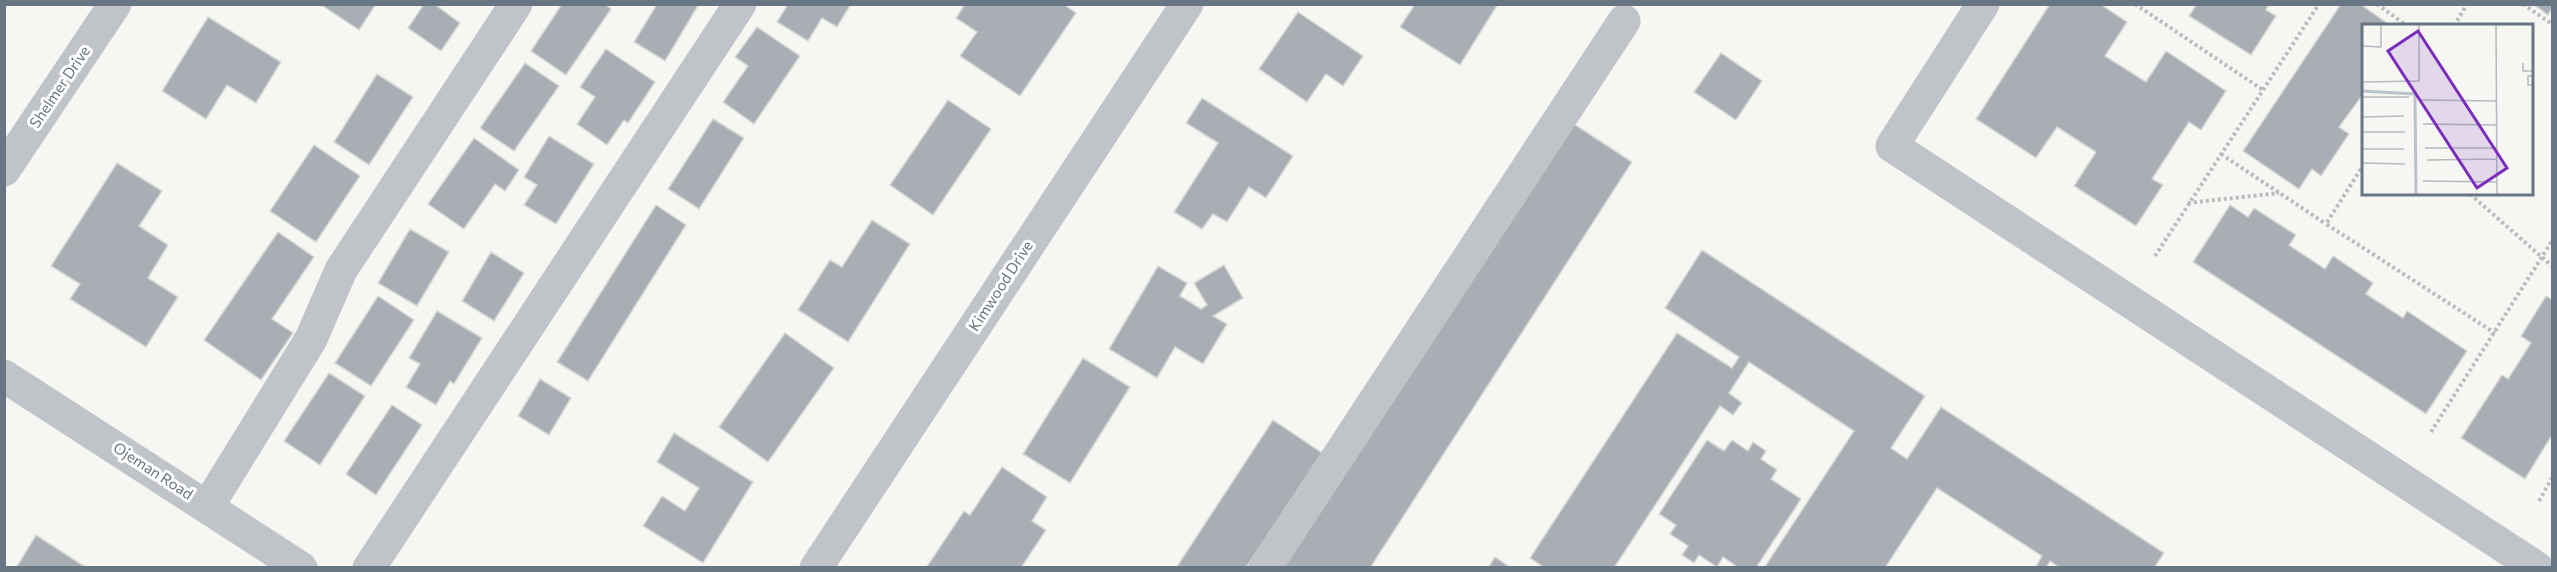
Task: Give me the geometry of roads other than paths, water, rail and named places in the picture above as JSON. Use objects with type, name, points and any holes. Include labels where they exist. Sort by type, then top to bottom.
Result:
[{"type":"street","name":"Shelmer Drive","points":[[4,170],[115,4]]},
{"type":"street","points":[[208,506],[310,339],[341,270],[516,4]]},
{"type":"street","points":[[369,567],[740,4]]},
{"type":"street","name":"Kimwood Drive","points":[[816,567],[1187,4]]},
{"type":"street","points":[[1983,4],[1892,146],[2537,567]]},
{"type":"street","points":[[1265,567],[1624,21]]},
{"type":"street","name":"Ojeman Road","points":[[4,376],[300,567]]}]
